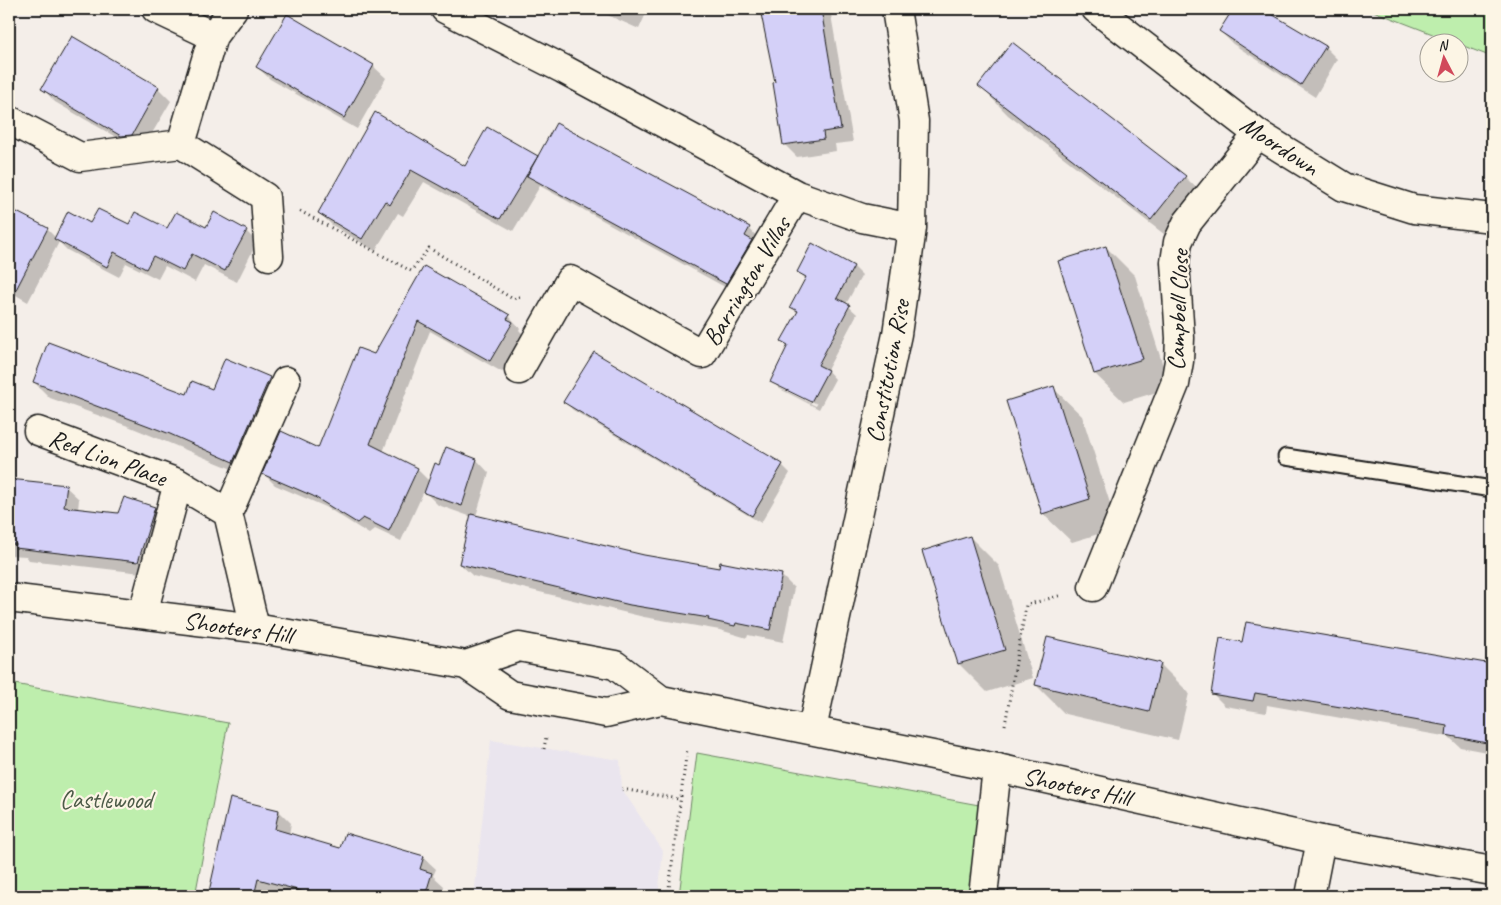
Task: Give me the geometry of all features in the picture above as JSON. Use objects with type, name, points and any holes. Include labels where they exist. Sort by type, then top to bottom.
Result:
[{"type":"street","points":[[156,9],[213,36]]},
{"type":"street","points":[[180,144],[213,36],[233,9]]},
{"type":"street","name":"Barrington Villas","points":[[445,9],[563,69],[797,195],[862,218],[912,228]]},
{"type":"street","name":"Constitution Rise","points":[[812,729],[897,334],[912,228],[914,122],[896,9]]},
{"type":"street","name":"Moordown","points":[[1096,9],[1258,134],[1344,187],[1414,209],[1492,218]]},
{"type":"street","points":[[9,120],[80,158],[180,144],[265,197],[269,256]]},
{"type":"street","name":"Campbell Close","points":[[1093,588],[1175,384],[1180,338],[1175,262],[1178,242],[1187,224],[1258,134]]},
{"type":"street","name":"Barrington Villas","points":[[570,280],[702,354],[797,195]]},
{"type":"street","points":[[519,370],[570,280]]},
{"type":"street","points":[[255,628],[228,513],[286,381]]},
{"type":"street","name":"Red Lion Place","points":[[38,431],[178,483],[228,513]]},
{"type":"street","name":"Red Lion Place","points":[[143,613],[178,483]]},
{"type":"street","name":"Shooters Hill","points":[[9,598],[255,628],[466,665],[510,695],[606,713],[661,700],[812,729],[997,768],[1321,840],[1492,871]]},
{"type":"street","name":"Shooters Hill","points":[[466,665],[520,647],[615,665],[661,700]]},
{"type":"street","points":[[983,896],[997,768]]},
{"type":"street","points":[[1310,896],[1321,840]]},
{"type":"lane","points":[[1286,458],[1492,489]]},
{"type":"path","points":[[314,217],[411,271],[429,248],[513,300],[570,280]]},
{"type":"path","points":[[1004,725],[1026,605],[1093,588]]},
{"type":"path","points":[[668,896],[679,799],[687,749]]},
{"type":"path","points":[[622,790],[679,799]]},
{"type":"shaded area","points":[[491,740],[620,760],[622,789],[663,851],[658,896],[474,896]]},
{"type":"green space","points":[[1368,9],[1492,9],[1492,57],[1468,48],[1468,32],[1427,32]]},
{"type":"green space","name":"Castlewood","points":[[9,683],[228,723],[195,896],[9,896]]},
{"type":"green space","points":[[697,753],[1006,810],[996,896],[679,896]]},
{"type":"building","points":[[760,9],[821,9],[841,129],[823,132],[824,139],[783,145],[773,83],[775,82]]},
{"type":"building","points":[[1233,9],[1263,9],[1326,46],[1301,85],[1219,31]]},
{"type":"building","points":[[287,14],[374,65],[344,118],[256,67]]},
{"type":"building","points":[[72,36],[159,87],[132,135],[121,136],[41,89]]},
{"type":"building","points":[[1012,42],[1186,176],[1151,220],[978,86]]},
{"type":"building","points":[[375,112],[465,166],[487,127],[538,156],[500,219],[411,170],[390,205],[385,201],[362,239],[318,213]]},
{"type":"building","points":[[556,123],[750,227],[745,236],[752,240],[726,284],[527,176]]},
{"type":"building","points":[[9,208],[48,228],[9,303]]},
{"type":"building","points":[[98,209],[129,224],[135,212],[167,228],[176,212],[206,227],[214,212],[247,230],[225,271],[192,254],[183,271],[153,256],[146,269],[114,252],[107,267],[54,239],[68,211],[90,223]]},
{"type":"building","points":[[812,243],[854,266],[837,298],[850,305],[818,365],[828,370],[811,402],[770,382],[788,345],[781,341],[798,311],[790,307],[806,277],[797,272]]},
{"type":"building","points":[[1106,246],[1143,359],[1094,374],[1058,261]]},
{"type":"building","points":[[424,266],[510,315],[507,319],[513,322],[490,361],[418,321],[370,444],[418,468],[389,531],[363,518],[357,523],[313,496],[262,474],[281,431],[318,448],[358,348],[374,354]]},
{"type":"building","points":[[48,342],[187,394],[192,381],[212,389],[225,358],[270,377],[233,462],[170,434],[33,382]]},
{"type":"building","points":[[594,352],[783,464],[752,516],[563,402]]},
{"type":"building","points":[[1054,386],[1090,499],[1042,514],[1006,401]]},
{"type":"building","points":[[446,447],[477,459],[462,506],[424,493],[435,463],[439,465]]},
{"type":"building","points":[[9,479],[67,485],[64,507],[118,513],[124,497],[155,507],[138,562],[15,548],[16,544],[9,544]]},
{"type":"building","points":[[471,514],[644,555],[719,568],[720,562],[782,574],[770,630],[736,623],[735,626],[708,620],[709,618],[630,605],[459,564]]},
{"type":"building","points":[[970,536],[1005,650],[958,664],[922,551]]},
{"type":"building","points":[[1246,622],[1492,664],[1492,744],[1446,735],[1447,726],[1347,708],[1255,693],[1253,701],[1211,694],[1220,638],[1242,642]]},
{"type":"building","points":[[1047,637],[1161,663],[1149,712],[1035,685]]},
{"type":"building","points":[[230,798],[279,810],[275,829],[340,848],[345,833],[424,856],[420,869],[432,873],[425,896],[319,896],[258,879],[254,896],[208,896]]}]
